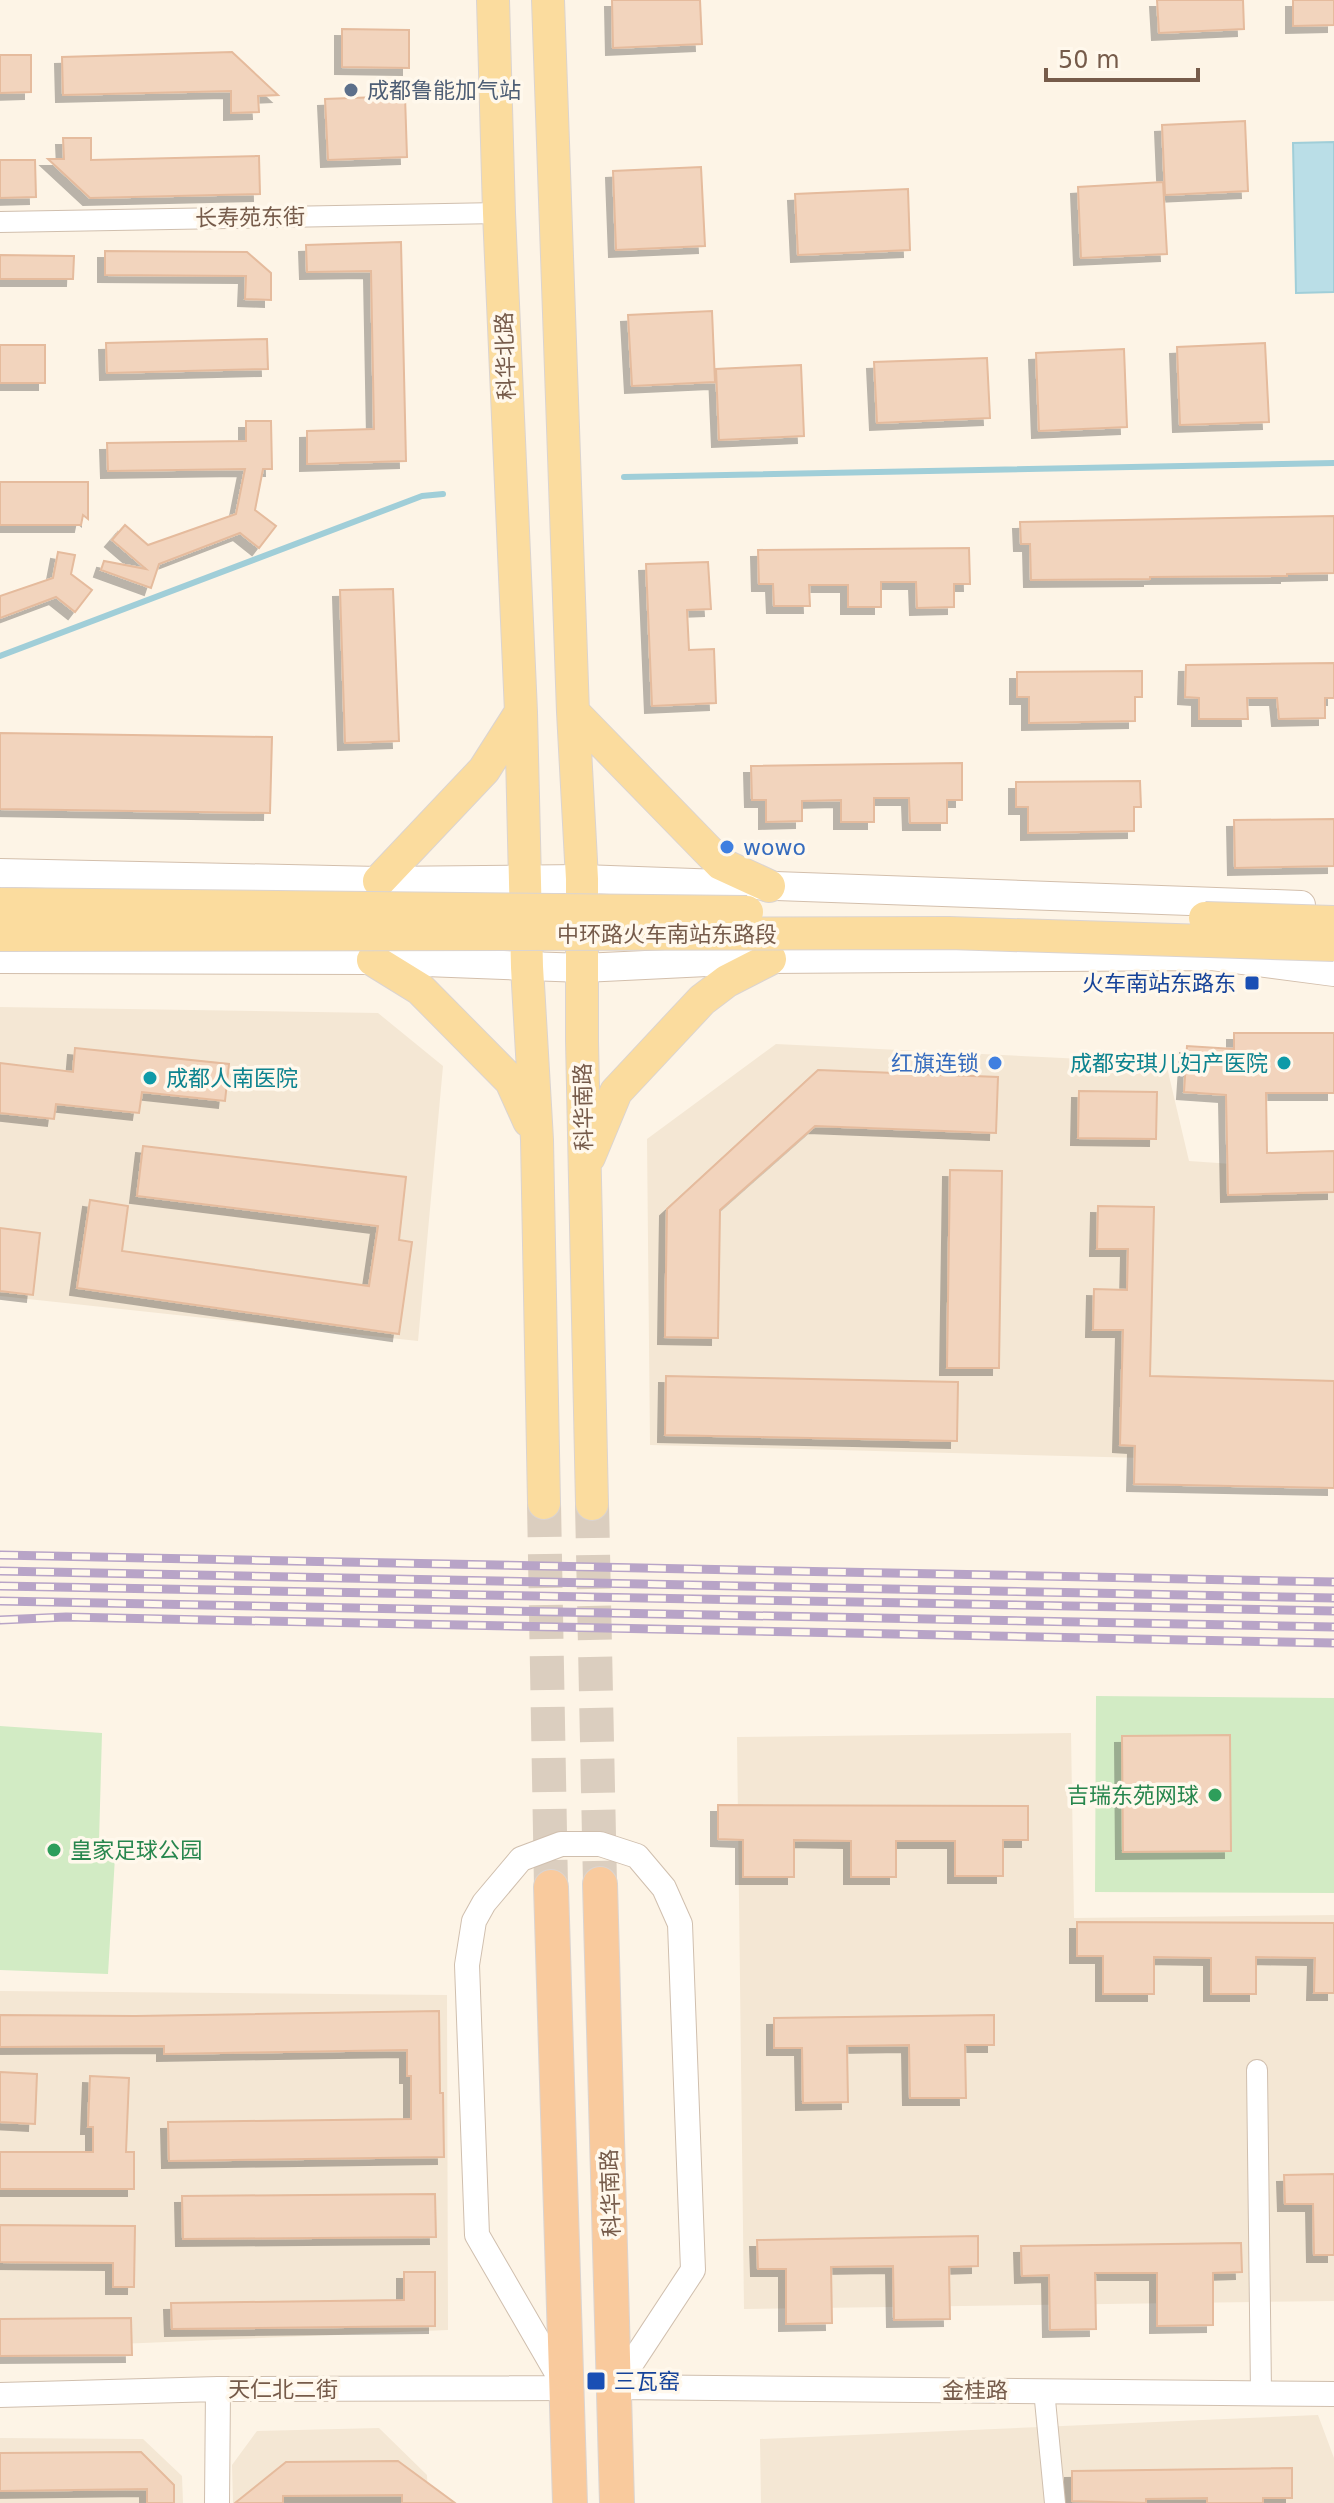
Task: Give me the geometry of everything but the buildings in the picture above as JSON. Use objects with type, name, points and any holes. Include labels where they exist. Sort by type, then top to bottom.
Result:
[{"type":"highway","name":"科华南路","points":[[600,1884],[617,2503]]},
{"type":"highway","points":[[551,1887],[570,2503]]},
{"type":"main road","name":"科华北路","points":[[493,0],[521,712]]},
{"type":"main road","points":[[548,0],[573,712],[721,864],[769,886]]},
{"type":"main road","points":[[521,712],[527,967],[537,1140],[544,1503]]},
{"type":"main road","points":[[379,881],[484,770],[521,712]]},
{"type":"main road","name":"科华南路","points":[[573,712],[582,879],[584,1167],[592,1504]]},
{"type":"main road","points":[[0,873],[379,881],[582,879],[1334,907]]},
{"type":"main road","name":"中环路火车南站东路段","points":[[0,904],[949,914],[1334,922]]},
{"type":"main road","name":"中环路火车南站东路段","points":[[0,935],[949,933],[1334,945]]},
{"type":"main road","points":[[0,959],[373,960],[583,968],[770,959],[1212,956],[1334,972]]},
{"type":"main road","points":[[584,1167],[616,1092],[702,1000],[727,981],[770,959]]},
{"type":"main road","points":[[373,960],[420,989],[511,1081],[537,1140]]},
{"type":"street","name":"长寿苑东街","points":[[0,222],[499,213]]},
{"type":"street","points":[[555,2503],[565,2388],[477,2235],[467,1965],[474,1921],[484,1903],[521,1859],[561,1844],[600,1844],[637,1856],[664,1888],[680,1924],[693,2270],[616,2387],[634,2503]]},
{"type":"street","points":[[1257,2070],[1261,2392]]},
{"type":"street","name":"金桂路","points":[[616,2387],[1334,2394]]},
{"type":"street","name":"天仁北二街","points":[[0,2395],[218,2389],[565,2388]]},
{"type":"street","points":[[217,2503],[218,2389]]},
{"type":"street","points":[[1044,2390],[1055,2503]]},
{"type":"shaded area","points":[[0,1007],[378,1013],[443,1066],[418,1341],[0,1296]]},
{"type":"shaded area","points":[[776,1044],[1166,1063],[1189,1161],[1334,1171],[1334,1463],[650,1445],[647,1139]]},
{"type":"shaded area","points":[[1071,1733],[1074,1918],[1334,1915],[1334,2301],[744,2309],[737,1737]]},
{"type":"shaded area","points":[[0,1991],[447,1995],[448,2330],[0,2349]]},
{"type":"shaded area","points":[[1318,2415],[1334,2458],[1334,2503],[761,2503],[760,2439]]},
{"type":"shaded area","points":[[379,2428],[427,2475],[428,2503],[233,2503],[232,2465],[257,2431]]},
{"type":"shaded area","points":[[0,2438],[143,2439],[182,2476],[183,2503],[0,2503]]},
{"type":"green space","name":"吉瑞东苑网球","points":[[1096,1696],[1334,1698],[1334,1893],[1095,1892]]},
{"type":"green space","name":"皇家足球公园","points":[[0,1726],[102,1733],[99,1842],[115,1857],[108,1974],[0,1970]]},
{"type":"water","points":[[1334,142],[1334,292],[1296,293],[1293,143]]},
{"type":"waterway","points":[[624,477],[1334,463]]},
{"type":"waterway","points":[[0,656],[422,496],[443,494]]},
{"type":"tunnel","points":[[544,1503],[551,1887]]},
{"type":"tunnel","points":[[592,1504],[600,1884]]},
{"type":"railway","points":[[0,1555],[1334,1582]]},
{"type":"railway","points":[[0,1571],[1334,1598]]},
{"type":"railway","points":[[0,1586],[1334,1611]]},
{"type":"railway","points":[[0,1601],[1334,1627]]},
{"type":"railway","points":[[0,1620],[66,1617],[1334,1643]]},
{"type":"place","name":"成都鲁能加气站","points":[[351,90]]},
{"type":"place","name":"wowo","points":[[727,847]]},
{"type":"place","name":"火车南站东路东","points":[[1252,983]]},
{"type":"place","name":"红旗连锁","points":[[995,1063]]},
{"type":"place","name":"成都安琪儿妇产医院","points":[[1284,1063]]},
{"type":"place","name":"成都人南医院","points":[[150,1078]]},
{"type":"place","name":"吉瑞东苑网球","points":[[1215,1795]]},
{"type":"place","name":"皇家足球公园","points":[[54,1850]]},
{"type":"place","name":"三瓦窑","points":[[596,2381]]}]
